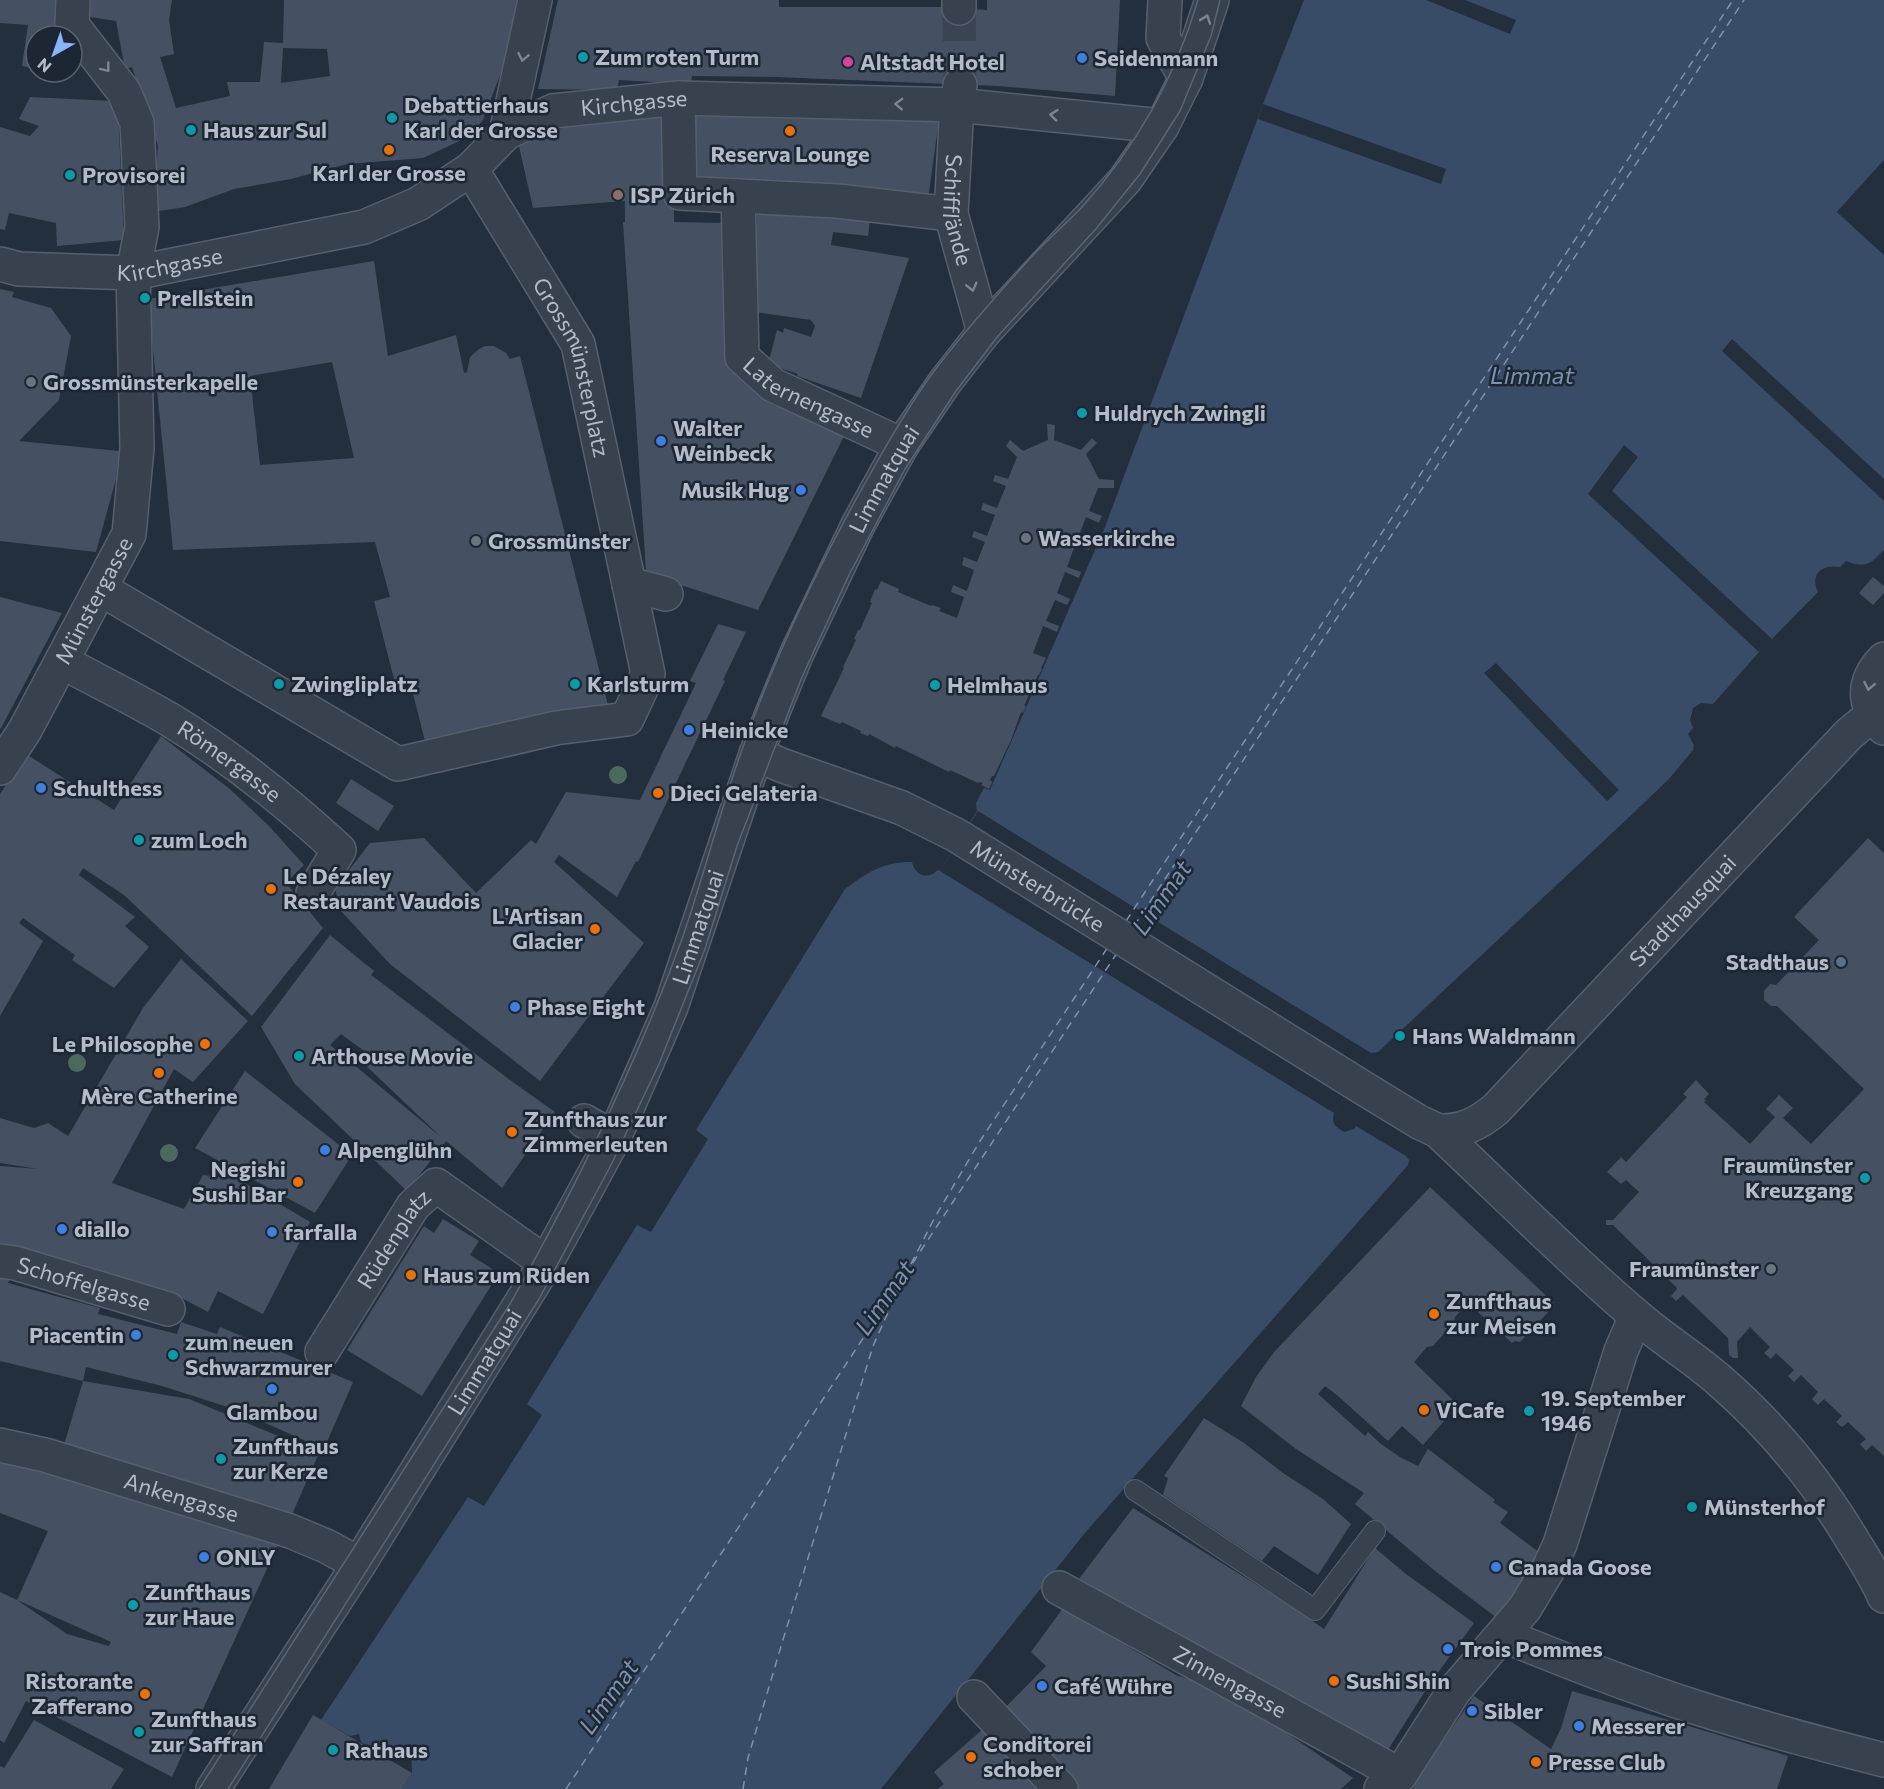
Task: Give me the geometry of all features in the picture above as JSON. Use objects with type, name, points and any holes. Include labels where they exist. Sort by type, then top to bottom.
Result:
[{"type":"street","name":"Münstergasse","points":[[0,768],[25,730],[63,662],[129,534],[137,448],[133,273],[142,227],[137,123],[124,92],[72,25],[73,0]]},
{"type":"street","points":[[506,133],[535,0]]},
{"type":"street","points":[[1166,0],[1163,38],[1186,78]]},
{"type":"street","name":"Limmatquai","points":[[213,1789],[358,1563],[534,1255],[614,1138],[671,1007],[756,754],[797,653],[858,525],[889,439],[945,382],[984,332],[1125,180],[1162,126],[1186,78],[1212,0]]},
{"type":"street","name":"Kirchgasse","points":[[0,264],[19,269],[133,273],[364,227],[418,204],[471,169],[506,133],[553,111],[678,98],[959,95],[1113,122],[1162,126]]},
{"type":"street","name":"Schifflände","points":[[959,95],[951,214],[984,332]]},
{"type":"street","points":[[678,98],[680,193],[837,201],[951,214]]},
{"type":"street","name":"Grossmünsterplatz","points":[[101,589],[398,764],[559,727],[627,718],[648,674],[578,344],[471,169]]},
{"type":"street","name":"Laternengasse","points":[[738,196],[742,357],[773,385],[889,439]]},
{"type":"street","points":[[629,584],[666,594]]},
{"type":"street","name":"Stadthausquai","points":[[1438,1131],[1450,1131],[1474,1125],[1496,1109],[1849,734],[1861,724],[1879,723],[1868,705],[1867,692],[1873,671],[1884,659]]},
{"type":"street","name":"Römergasse","points":[[63,662],[172,721],[247,773],[339,850],[313,893]]},
{"type":"street","name":"Münsterbrücke","points":[[756,754],[902,808],[956,835],[1365,1089],[1438,1131]]},
{"type":"street","points":[[584,1121],[614,1138]]},
{"type":"street","points":[[1438,1131],[1578,1265],[1636,1316],[1721,1381],[1774,1433],[1872,1546],[1884,1596]]},
{"type":"street","name":"Rüdenplatz","points":[[322,1353],[413,1206],[436,1185],[534,1255]]},
{"type":"street","name":"Schoffelgasse","points":[[0,1261],[15,1263],[168,1309]]},
{"type":"street","points":[[1390,1782],[1454,1691],[1503,1635],[1539,1587],[1560,1544],[1621,1351],[1636,1316]]},
{"type":"street","name":"Ankengasse","points":[[0,1445],[45,1455],[290,1532],[326,1546],[358,1563]]},
{"type":"street","name":"Zinnengasse","points":[[1059,1587],[1390,1782]]},
{"type":"street","points":[[1503,1635],[1558,1658],[1695,1707],[1884,1760]]},
{"type":"street","points":[[974,1697],[1061,1789]]},
{"type":"lane","points":[[1135,1490],[1315,1610],[1375,1531]]},
{"type":"water","name":"Limmat","points":[[1304,0],[1884,0],[1884,160],[1837,212],[1884,255],[1884,550],[1867,564],[1858,565],[1846,561],[1840,567],[1828,567],[1819,571],[1815,580],[1818,592],[1759,652],[1713,704],[1701,703],[1693,708],[1690,720],[1693,728],[1688,734],[1694,745],[1693,750],[1669,779],[1378,1052],[1371,1053],[1334,1113],[1333,1122],[1344,1132],[1356,1126],[1406,1156],[1409,1160],[1408,1165],[1084,1534],[881,1789],[402,1789],[412,1773],[411,1744],[386,1758],[361,1742],[359,1734],[350,1736],[321,1720],[468,1497],[484,1506],[542,1415],[527,1404],[637,1225],[651,1232],[708,1139],[696,1130],[845,889],[869,873],[884,866],[902,862],[912,862],[916,871],[926,876],[940,871],[977,811],[976,803],[984,788],[990,790],[1105,527]]},
{"type":"pier","points":[[1426,0],[1465,0],[1516,20],[1510,34]]},
{"type":"pier","points":[[1263,104],[1446,169],[1441,184],[1258,119]]},
{"type":"pier","points":[[1884,160],[1884,164],[1841,211],[1884,251],[1884,255],[1837,212]]},
{"type":"pier","points":[[1732,339],[1884,479],[1884,501],[1722,351]]},
{"type":"pier","points":[[1624,445],[1638,457],[1612,491],[1772,639],[1759,652],[1588,494]]},
{"type":"pier","points":[[1496,663],[1619,790],[1607,801],[1484,673]]},
{"type":"pier","points":[[978,811],[1371,1053],[1334,1113],[940,871]]},
{"type":"building","points":[[0,0],[58,0],[55,24],[0,23]]},
{"type":"building","points":[[90,0],[172,0],[169,20],[174,54],[160,57],[176,108],[230,96],[227,82],[260,82],[264,42],[283,43],[284,0],[521,0],[508,54],[483,120],[470,136],[423,158],[347,164],[291,179],[234,189],[185,207],[153,212],[158,146],[132,67],[125,69],[116,21],[90,17]],"holes":[[[283,48],[327,49],[330,76],[281,83]]]},
{"type":"building","points":[[558,0],[779,0],[779,7],[940,7],[987,10],[987,0],[1120,0],[1115,96],[998,86],[776,77],[692,76],[691,84],[619,80],[617,90],[538,89]]},
{"type":"building","name":"Provisorei","points":[[30,97],[113,101],[118,110],[124,240],[57,246],[56,223],[9,213],[5,230],[0,229],[0,127],[30,136],[39,126],[19,119]]},
{"type":"building","points":[[684,109],[939,120],[928,199],[685,185]]},
{"type":"building","points":[[673,110],[674,222],[724,223],[725,319],[846,432],[758,610],[647,574],[623,222],[625,222],[625,201],[533,208],[518,142],[604,115]]},
{"type":"building","points":[[757,203],[871,210],[868,236],[833,232],[831,245],[909,258],[861,398],[768,364],[777,330],[783,333],[784,328],[811,337],[815,326],[811,320],[749,311],[756,248]]},
{"type":"building","points":[[374,261],[388,356],[456,335],[464,373],[467,372],[470,357],[485,346],[494,346],[506,353],[510,359],[520,356],[608,705],[426,745],[409,678],[395,683],[374,601],[390,597],[375,542],[173,550],[148,299]],"holes":[[[332,362],[354,458],[260,465],[250,376]]]},
{"type":"building","points":[[0,289],[14,292],[12,297],[51,308],[71,336],[59,400],[19,441],[119,451],[116,479],[96,552],[0,541]]},
{"type":"building","points":[[1047,424],[1055,425],[1054,440],[1081,450],[1092,438],[1097,443],[1086,454],[1099,479],[1114,480],[1114,488],[1098,488],[1089,511],[1102,516],[1099,523],[1086,517],[1078,538],[1091,544],[1089,550],[1075,545],[1067,567],[1081,572],[1079,578],[1065,572],[1057,593],[1070,599],[1067,605],[1055,600],[1046,621],[1059,626],[1057,632],[1043,626],[1033,653],[1046,658],[1011,740],[990,780],[992,782],[989,789],[981,785],[983,783],[978,783],[950,770],[949,772],[869,734],[868,736],[860,733],[861,731],[842,722],[840,724],[821,716],[872,603],[870,602],[875,589],[877,590],[881,581],[899,589],[898,592],[941,608],[939,611],[957,618],[964,597],[951,592],[953,585],[967,591],[974,570],[962,565],[964,557],[977,562],[985,542],[972,537],[974,531],[987,536],[995,515],[981,510],[983,503],[997,508],[1006,486],[993,481],[995,475],[1008,479],[1017,457],[1006,446],[1010,440],[1023,451],[1048,440]]},
{"type":"building","points":[[1873,577],[1884,586],[1884,593],[1873,605],[1859,593]]},
{"type":"building","points":[[0,597],[62,613],[0,730]]},
{"type":"building","points":[[718,624],[746,632],[723,680],[725,681],[638,862],[636,861],[617,897],[559,855],[554,862],[644,943],[540,1081],[390,964],[340,910],[335,888],[370,843],[424,838],[476,893],[531,840],[536,844],[566,792],[640,800],[696,683],[690,681]]},
{"type":"building","points":[[161,736],[231,790],[269,826],[304,865],[286,883],[323,928],[252,1016],[124,895],[83,868],[79,875],[135,917],[125,926],[149,947],[114,988],[72,960],[75,955],[23,918],[19,923],[43,941],[0,1016],[0,794],[26,754],[114,810]]},
{"type":"building","points":[[351,779],[394,806],[378,831],[336,803]]},
{"type":"building","name":"Fraumünster","points":[[1868,838],[1884,853],[1884,1456],[1872,1445],[1866,1451],[1860,1444],[1866,1439],[1848,1422],[1842,1427],[1836,1422],[1842,1416],[1824,1399],[1818,1405],[1812,1399],[1818,1392],[1801,1375],[1794,1382],[1788,1376],[1794,1370],[1776,1353],[1771,1359],[1764,1353],[1770,1347],[1750,1327],[1737,1342],[1738,1358],[1729,1355],[1728,1338],[1683,1295],[1676,1301],[1671,1296],[1677,1289],[1676,1287],[1613,1225],[1606,1225],[1606,1220],[1613,1220],[1639,1192],[1626,1180],[1621,1184],[1607,1172],[1621,1157],[1626,1162],[1687,1097],[1683,1094],[1696,1080],[1709,1094],[1704,1102],[1750,1144],[1775,1117],[1766,1109],[1779,1095],[1793,1108],[1783,1118],[1811,1144],[1864,1089],[1777,1006],[1771,1006],[1764,1000],[1764,991],[1770,984],[1776,985],[1819,940],[1794,917]]},
{"type":"building","points":[[330,935],[374,971],[371,975],[555,1112],[502,1188],[446,1141],[407,1191],[295,1084],[261,1027]],"holes":[[[341,1034],[367,1053],[361,1061],[441,1137],[330,1045]]]},
{"type":"building","points":[[181,959],[248,1021],[193,1082],[174,1069],[112,1183],[184,1209],[203,1175],[238,1179],[310,1222],[263,1314],[218,1291],[208,1312],[174,1294],[81,1264],[0,1249],[0,1166],[38,1169],[0,1163],[0,1118],[34,1128],[48,1123],[68,1136],[143,1008]]},
{"type":"building","points":[[245,1071],[352,1155],[315,1213],[195,1148]]},
{"type":"building","points":[[1430,1187],[1554,1303],[1552,1304],[1554,1306],[1520,1342],[1512,1343],[1468,1303],[1433,1346],[1427,1347],[1414,1362],[1458,1405],[1458,1408],[1423,1445],[1402,1426],[1388,1441],[1325,1386],[1318,1394],[1365,1436],[1368,1432],[1400,1457],[1418,1466],[1428,1449],[1495,1500],[1493,1502],[1508,1512],[1500,1523],[1544,1556],[1497,1618],[1435,1571],[1355,1504],[1364,1493],[1296,1449],[1241,1406],[1256,1377],[1275,1351]]},
{"type":"building","points":[[443,1219],[479,1241],[470,1255],[499,1273],[422,1396],[347,1350],[424,1226],[434,1233]]},
{"type":"building","points":[[0,1275],[10,1277],[8,1283],[100,1308],[98,1314],[177,1334],[181,1322],[217,1334],[220,1327],[353,1382],[324,1449],[234,1409],[162,1386],[86,1367],[83,1381],[0,1361]]},
{"type":"building","name":"Zunfthaus zur Kerze","points":[[83,1381],[189,1399],[319,1453],[287,1526],[63,1448]]},
{"type":"building","points":[[1204,1418],[1244,1443],[1283,1473],[1323,1499],[1351,1524],[1318,1575],[1274,1546],[1262,1561],[1163,1495],[1168,1478],[1164,1476]]},
{"type":"building","points":[[0,1452],[282,1536],[172,1777],[26,1701],[4,1743],[0,1740],[0,1592],[17,1600],[48,1531],[0,1513]],"holes":[[[17,1600],[111,1642],[109,1646],[67,1634]]]},
{"type":"building","points":[[1133,1508],[1324,1629],[1375,1548],[1406,1574],[1474,1623],[1429,1685],[1384,1756],[1075,1584]]},
{"type":"building","points":[[1063,1608],[1176,1675],[1217,1689],[1353,1778],[1341,1789],[1067,1789],[998,1715],[1046,1666],[1031,1652]]},
{"type":"building","points":[[1572,1691],[1788,1756],[1777,1789],[1413,1789],[1422,1771],[1474,1696],[1551,1749],[1561,1728]]},
{"type":"building","name":"Rathaus","points":[[313,1715],[412,1773],[402,1789],[269,1789]]},
{"type":"building","points":[[34,1720],[124,1769],[111,1789],[0,1789],[0,1766],[4,1768]]},
{"type":"building","points":[[991,1722],[1052,1789],[938,1789],[944,1784],[934,1772]]},
{"type":"ferry route","points":[[1126,921],[1733,0]]},
{"type":"ferry route","points":[[1134,926],[1744,0]]},
{"type":"ferry route","points":[[911,1264],[935,1217],[980,1141],[1108,947]]},
{"type":"ferry route","points":[[566,1789],[1117,953]]},
{"type":"ferry route","points":[[743,1789],[748,1758],[873,1346],[903,1279]]},
{"type":"tunnel","points":[[959,8],[960,85]]},
{"type":"tram line","points":[[199,1789],[510,1304],[581,1171],[625,1079],[682,939],[735,771],[770,676],[819,570],[873,469],[916,397],[954,346],[1031,257],[1082,207],[1120,160],[1166,84],[1189,29],[1198,0]]},
{"type":"tram line","points":[[228,1789],[539,1299],[611,1165],[659,1064],[705,949],[737,846],[802,677],[849,575],[905,469],[956,391],[998,336],[1095,230],[1140,174],[1180,111],[1211,36],[1220,0]]},
{"type":"place","name":"Zum roten Turm","points":[[583,57]]},
{"type":"place","name":"Seidenmann","points":[[1082,58]]},
{"type":"place","name":"Altstadt Hotel","points":[[848,62]]},
{"type":"place","name":"Debattierhaus Karl der Grosse","points":[[392,118]]},
{"type":"place","name":"Haus zur Sul","points":[[191,130]]},
{"type":"place","name":"Reserva Lounge","points":[[790,131]]},
{"type":"place","name":"Karl der Grosse","points":[[389,150]]},
{"type":"place","name":"Provisorei","points":[[70,175]]},
{"type":"place","name":"ISP Zürich","points":[[618,195]]},
{"type":"place","name":"Prellstein","points":[[145,298]]},
{"type":"place","name":"Grossmünsterkapelle","points":[[31,382]]},
{"type":"place","name":"Huldrych Zwingli","points":[[1082,413]]},
{"type":"place","name":"Walter Weinbeck","points":[[661,441]]},
{"type":"place","name":"Musik Hug","points":[[801,490]]},
{"type":"place","name":"Wasserkirche","points":[[1026,538]]},
{"type":"place","name":"Grossmünster","points":[[476,541]]},
{"type":"place","name":"Zwingliplatz","points":[[279,684]]},
{"type":"place","name":"Karlsturm","points":[[575,684]]},
{"type":"place","name":"Helmhaus","points":[[935,685]]},
{"type":"place","name":"Heinicke","points":[[689,730]]},
{"type":"place","name":"Schulthess","points":[[41,788]]},
{"type":"place","name":"Dieci Gelateria","points":[[658,793]]},
{"type":"place","name":"zum Loch","points":[[139,840]]},
{"type":"place","name":"Le Dézaley Restaurant Vaudois","points":[[271,889]]},
{"type":"place","name":"L'Artisan Glacier","points":[[595,929]]},
{"type":"place","name":"Stadthaus","points":[[1841,962]]},
{"type":"place","name":"Phase Eight","points":[[515,1007]]},
{"type":"place","name":"Hans Waldmann","points":[[1400,1036]]},
{"type":"place","name":"Le Philosophe","points":[[205,1044]]},
{"type":"place","name":"Arthouse Movie","points":[[299,1056]]},
{"type":"place","name":"Mère Catherine","points":[[159,1073]]},
{"type":"place","name":"Zunfthaus zur Zimmerleuten","points":[[512,1132]]},
{"type":"place","name":"Alpenglühn","points":[[325,1150]]},
{"type":"place","name":"Fraumünster Kreuzgang","points":[[1865,1178]]},
{"type":"place","name":"Negishi Sushi Bar","points":[[298,1182]]},
{"type":"place","name":"diallo","points":[[62,1229]]},
{"type":"place","name":"farfalla","points":[[272,1232]]},
{"type":"place","name":"Fraumünster","points":[[1771,1269]]},
{"type":"place","name":"Haus zum Rüden","points":[[411,1275]]},
{"type":"place","name":"Zunfthaus zur Meisen","points":[[1434,1314]]},
{"type":"place","name":"Piacentin","points":[[136,1335]]},
{"type":"place","name":"zum neuen Schwarzmurer","points":[[173,1355]]},
{"type":"place","name":"Glambou","points":[[272,1389]]},
{"type":"place","name":"ViCafe","points":[[1424,1410]]},
{"type":"place","name":"19. September 1946","points":[[1529,1411]]},
{"type":"place","name":"Zunfthaus zur Kerze","points":[[221,1459]]},
{"type":"place","name":"Münsterhof","points":[[1692,1507]]},
{"type":"place","name":"ONLY","points":[[204,1557]]},
{"type":"place","name":"Canada Goose","points":[[1496,1567]]},
{"type":"place","name":"Zunfthaus zur Haue","points":[[133,1605]]},
{"type":"place","name":"Trois Pommes","points":[[1448,1649]]},
{"type":"place","name":"Sushi Shin","points":[[1334,1681]]},
{"type":"place","name":"Café Wühre","points":[[1042,1686]]},
{"type":"place","name":"Ristorante Zafferano","points":[[145,1694]]},
{"type":"place","name":"Sibler","points":[[1472,1711]]},
{"type":"place","name":"Messerer","points":[[1579,1726]]},
{"type":"place","name":"Zunfthaus zur Saffran","points":[[139,1732]]},
{"type":"place","name":"Rathaus","points":[[333,1750]]},
{"type":"place","name":"Conditorei schober","points":[[971,1757]]},
{"type":"place","name":"Presse Club","points":[[1536,1762]]}]
